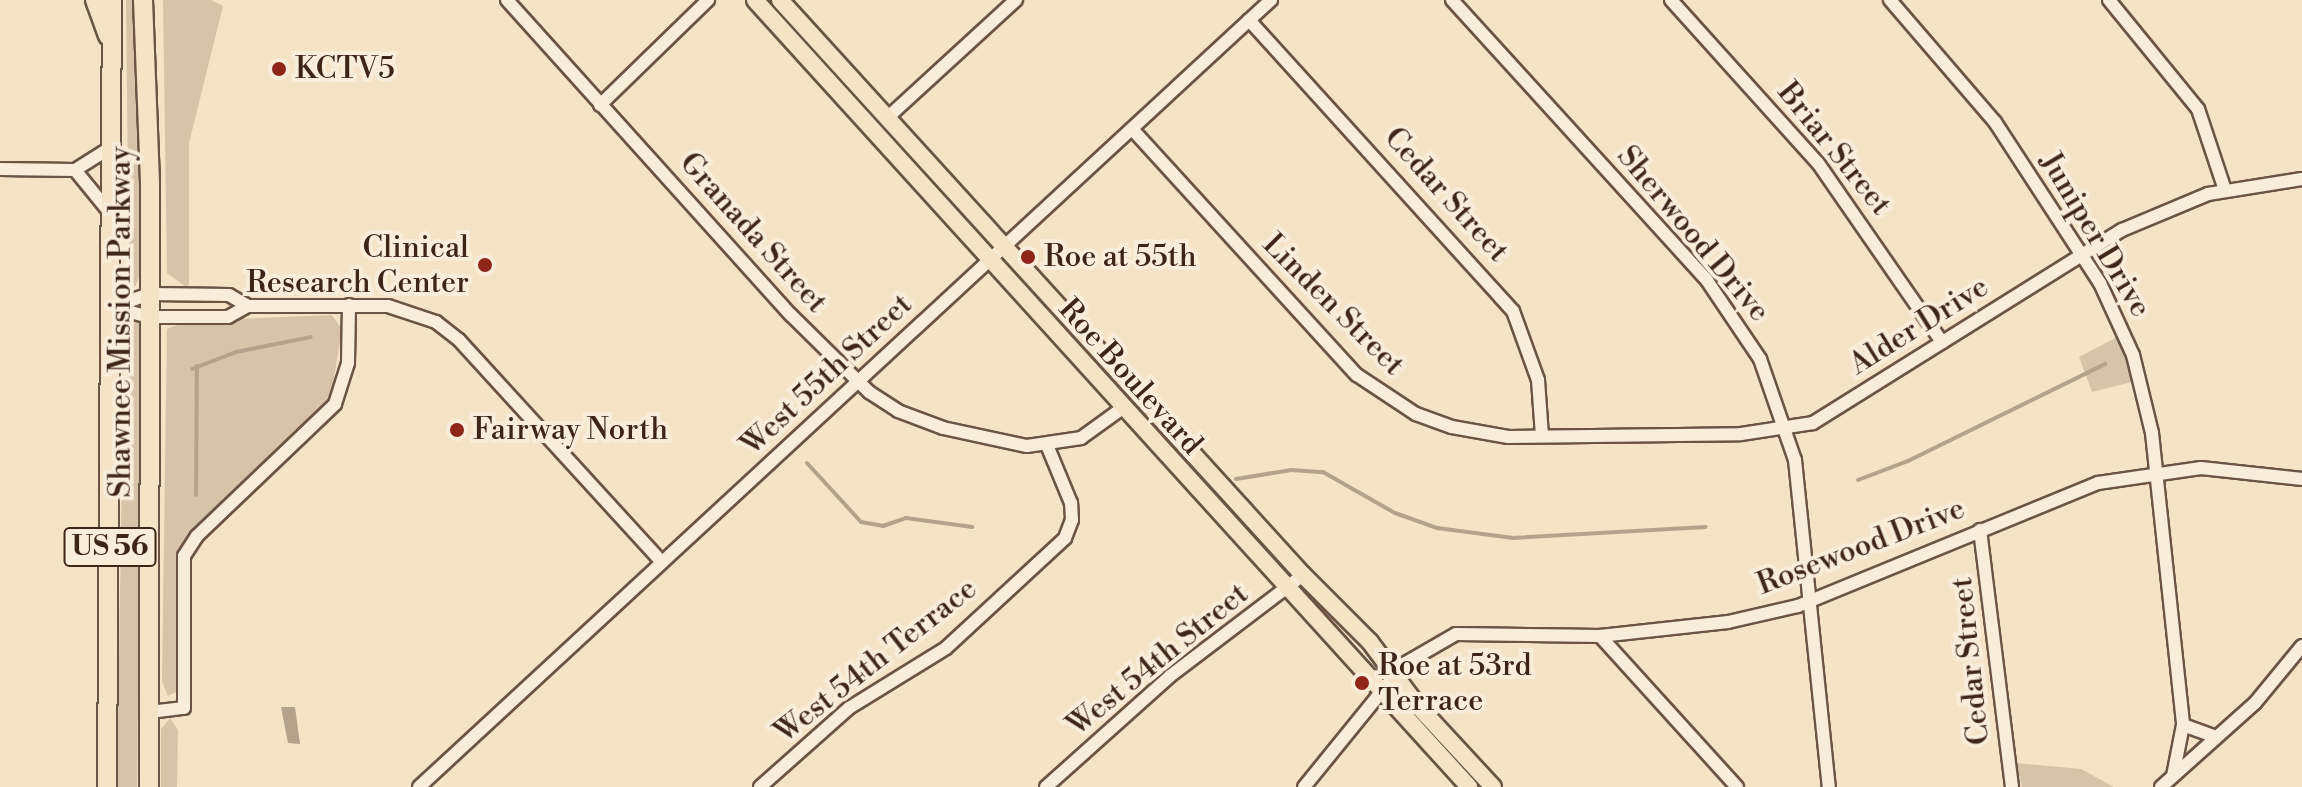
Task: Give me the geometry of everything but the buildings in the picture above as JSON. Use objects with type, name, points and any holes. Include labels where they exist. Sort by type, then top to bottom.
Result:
[{"type":"highway","points":[[95,0],[112,46]]},
{"type":"highway","name":"Shawnee Mission Parkway","points":[[107,787],[112,0]]},
{"type":"highway","points":[[143,9],[151,0]]},
{"type":"highway","name":"Shawnee Mission Parkway","points":[[143,9],[150,294],[149,787]]},
{"type":"main road","name":"Roe Boulevard","points":[[755,0],[987,262],[1469,787]]},
{"type":"main road","name":"Roe Boulevard","points":[[780,0],[1303,575],[1370,642],[1396,677],[1493,787]]},
{"type":"street","name":"Granada Street","points":[[507,0],[857,383],[898,411],[943,428],[1027,446],[1047,445]]},
{"type":"street","points":[[600,105],[708,0]]},
{"type":"street","points":[[887,118],[1016,0]]},
{"type":"street","name":"West 55th Street","points":[[419,787],[1271,0]]},
{"type":"street","name":"Sherwood Drive","points":[[1452,0],[1733,313],[1772,384],[1786,428],[1803,511],[1829,787]]},
{"type":"street","name":"Briar Street","points":[[1671,0],[1818,163],[1942,342]]},
{"type":"street","name":"Juniper Drive","points":[[1890,0],[1995,122],[2082,254],[2133,355],[2156,473],[2183,725],[2173,776]]},
{"type":"street","points":[[2109,0],[2198,109],[2225,190]]},
{"type":"street","name":"Cedar Street","points":[[1249,20],[1513,311],[1538,380],[1542,436]]},
{"type":"street","name":"Linden Street","points":[[1132,129],[1357,375],[1383,396],[1452,427],[1542,436]]},
{"type":"street","points":[[0,169],[75,170],[113,146]]},
{"type":"street","points":[[75,170],[111,215]]},
{"type":"street","name":"Alder Drive","points":[[1542,436],[1741,434],[1813,423],[2082,254],[2157,213],[2225,190],[2302,179]]},
{"type":"street","points":[[112,307],[150,294],[229,295],[248,306]]},
{"type":"street","points":[[112,307],[150,317],[228,317],[248,306],[349,305],[411,312],[459,340],[662,562]]},
{"type":"street","points":[[150,712],[184,708],[184,556],[197,536],[335,404],[348,363],[349,305]]},
{"type":"street","points":[[1047,445],[1081,438],[1121,409]]},
{"type":"street","name":"West 54th Terrace","points":[[760,787],[849,708],[946,648],[1065,538],[1071,503],[1047,445]]},
{"type":"street","name":"Rosewood Drive","points":[[1304,787],[1396,677],[1424,649],[1456,634],[1600,636],[1728,622],[1812,599],[2098,483],[2156,473],[2219,469],[2302,479]]},
{"type":"street","name":"Cedar Street","points":[[1980,530],[2012,787]]},
{"type":"street","name":"West 54th Street","points":[[1046,787],[1158,686],[1289,589],[1303,575]]},
{"type":"street","points":[[1600,636],[1737,787]]},
{"type":"street","points":[[2161,787],[2267,691],[2302,646]]},
{"type":"street","points":[[2183,725],[2216,737]]},
{"type":"shaded area","points":[[126,0],[136,0],[142,269],[135,287],[129,274]]},
{"type":"shaded area","points":[[163,0],[211,0],[223,6],[189,143],[189,285],[185,286],[167,273]]},
{"type":"shaded area","points":[[332,315],[342,329],[331,396],[194,530],[178,552],[178,691],[168,696],[162,681],[167,329],[187,321]]},
{"type":"shaded area","points":[[131,318],[139,319],[142,330],[137,787],[117,787],[122,463]]},
{"type":"shaded area","points":[[2121,335],[2136,381],[2092,392],[2079,357]]},
{"type":"shaded area","points":[[281,707],[295,707],[300,744],[288,743]]},
{"type":"shaded area","points":[[170,718],[178,730],[177,787],[161,787],[161,729]]},
{"type":"shaded area","points":[[2016,763],[2081,769],[2114,787],[2022,787]]},
{"type":"waterway","points":[[192,369],[236,352],[311,337]]},
{"type":"waterway","points":[[1858,480],[1908,461],[2105,364]]},
{"type":"waterway","points":[[196,495],[197,366]]},
{"type":"waterway","points":[[807,463],[861,522],[883,526],[906,518],[972,527]]},
{"type":"waterway","points":[[1236,479],[1291,470],[1323,472],[1395,513],[1437,528],[1513,538],[1706,527]]},
{"type":"place","name":"KCTV5","points":[[279,69]]},
{"type":"place","name":"Roe at 55th","points":[[1028,257]]},
{"type":"place","name":"Clinical Research Center","points":[[485,265]]},
{"type":"place","name":"Fairway North","points":[[457,430]]},
{"type":"place","name":"Roe at 53rd Terrace","points":[[1362,683]]}]
